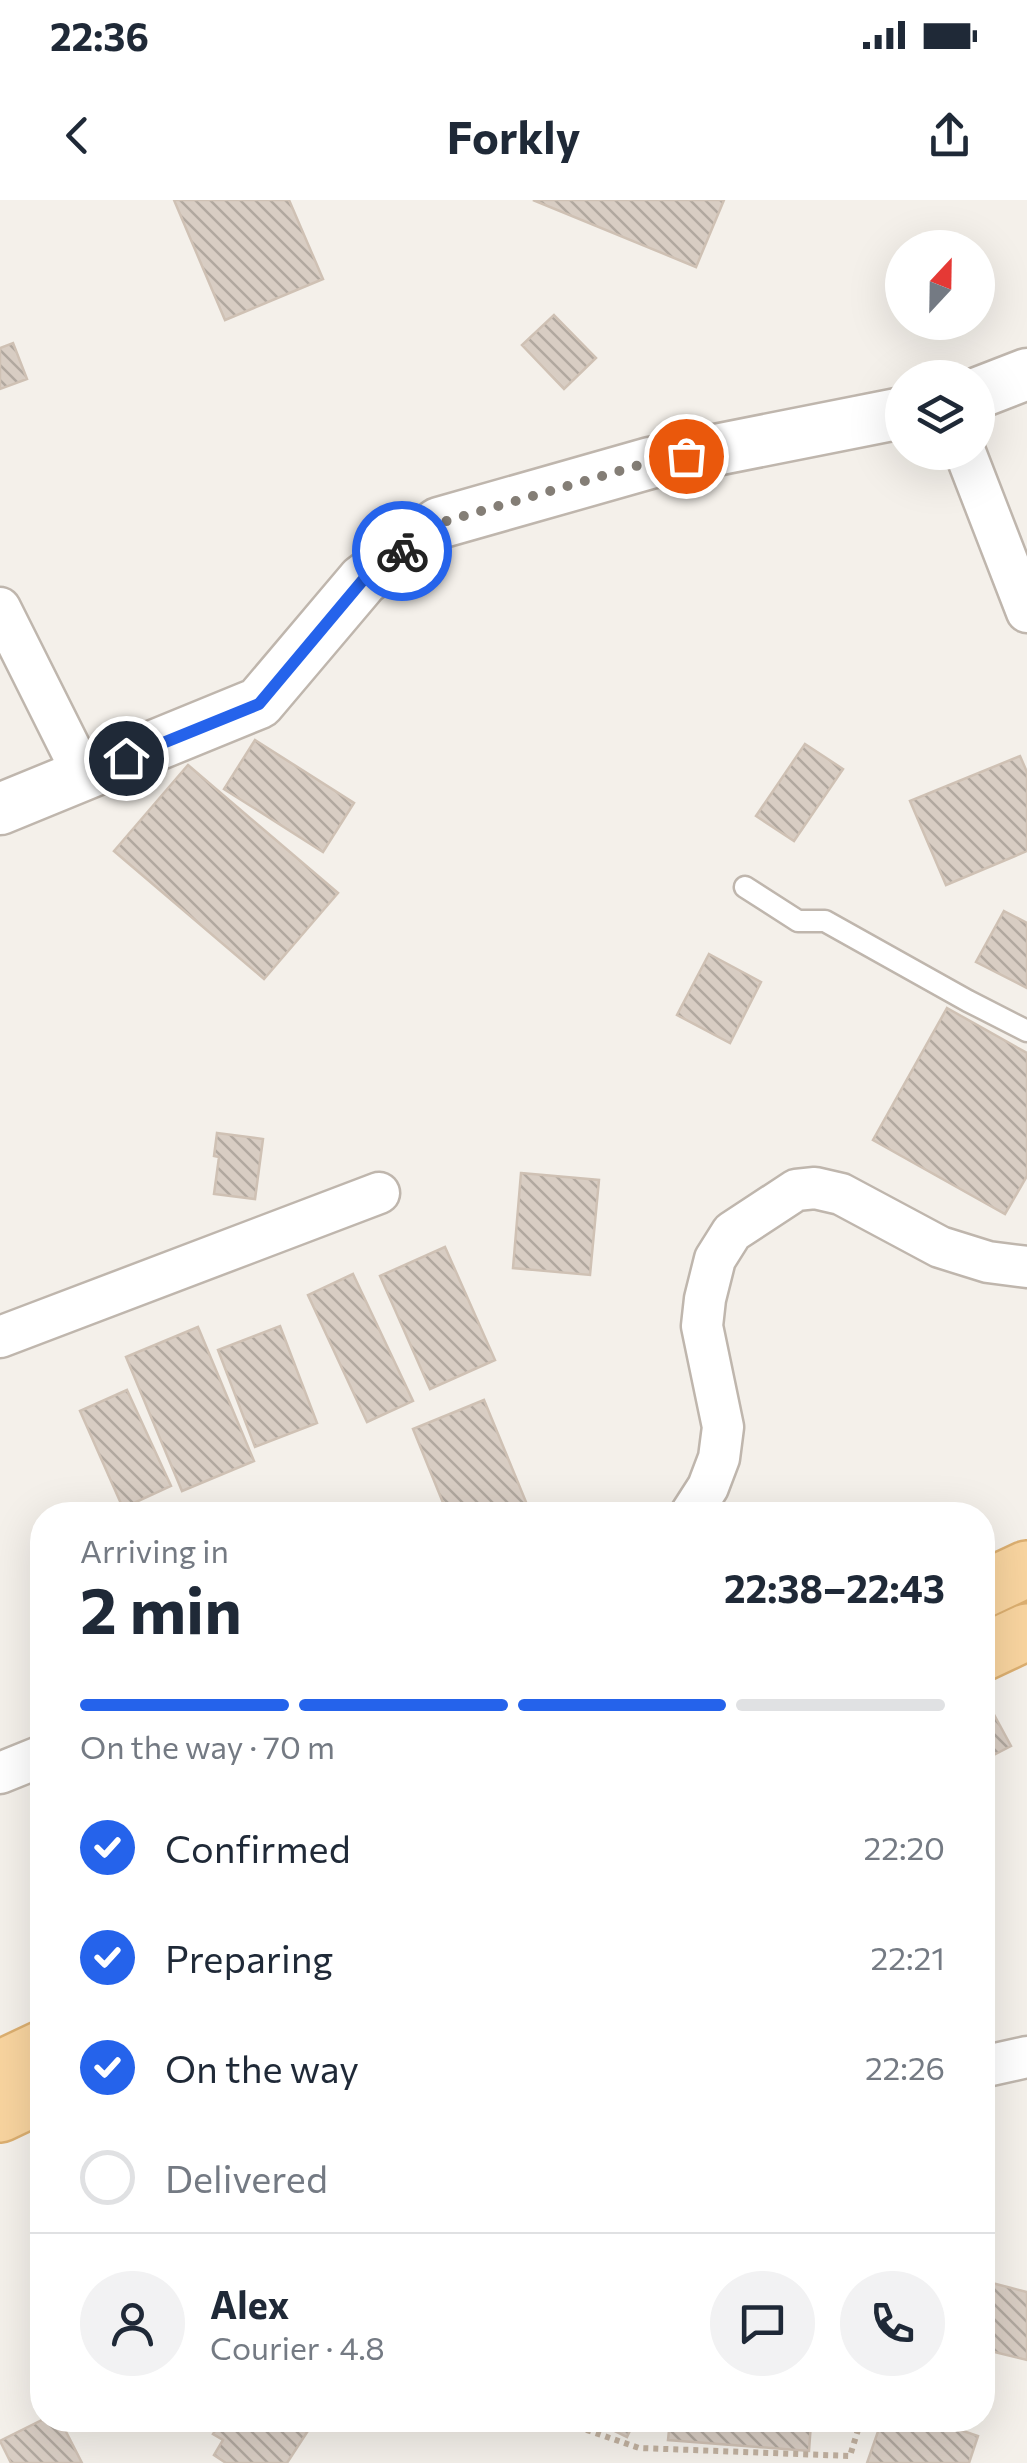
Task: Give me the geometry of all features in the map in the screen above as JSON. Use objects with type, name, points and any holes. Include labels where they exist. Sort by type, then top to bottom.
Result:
[{"type":"main road","points":[[995,1584],[1027,1569]]},
{"type":"main road","points":[[995,1647],[1027,1632]]},
{"type":"main road","points":[[0,2069],[30,2055]]},
{"type":"main road","points":[[0,2114],[30,2100]]},
{"type":"street","points":[[995,386],[1027,374]]},
{"type":"street","points":[[0,809],[259,704],[363,580],[440,523],[650,462],[885,416]]},
{"type":"street","points":[[972,470],[1027,612]]},
{"type":"street","points":[[0,608],[84,776]]},
{"type":"street","points":[[698,1502],[719,1458],[723,1428],[702,1326],[704,1300],[714,1259],[732,1232],[796,1190],[815,1188],[842,1194],[940,1247],[988,1262],[1027,1267]]},
{"type":"street","points":[[0,1337],[379,1194]]},
{"type":"street","points":[[0,1772],[30,1761]]},
{"type":"street","points":[[995,2064],[1027,2057]]},
{"type":"lane","points":[[745,887],[798,921],[825,921],[1027,1031]]},
{"type":"path","points":[[592,2432],[638,2448],[850,2456],[857,2432]]},
{"type":"building","points":[[174,200],[289,200],[323,279],[225,320]]},
{"type":"building","points":[[533,200],[724,200],[696,267]]},
{"type":"building","points":[[554,315],[596,358],[564,389],[522,345]]},
{"type":"building","points":[[13,343],[27,379],[0,389],[0,348]]},
{"type":"building","points":[[255,740],[354,803],[323,852],[224,789]]},
{"type":"building","points":[[805,744],[843,769],[794,841],[756,816]]},
{"type":"building","points":[[1020,756],[1027,772],[1027,851],[946,885],[910,801]]},
{"type":"building","points":[[188,765],[338,893],[264,979],[114,851]]},
{"type":"building","points":[[1004,911],[1027,923],[1027,988],[976,962]]},
{"type":"building","points":[[709,954],[761,982],[730,1043],[677,1015]]},
{"type":"building","points":[[947,1008],[1027,1053],[1027,1176],[1005,1214],[873,1140]]},
{"type":"building","points":[[217,1133],[263,1139],[255,1199],[214,1194],[219,1157],[214,1156]]},
{"type":"building","points":[[521,1173],[599,1180],[590,1275],[513,1268]]},
{"type":"building","points":[[445,1247],[495,1360],[430,1389],[380,1276]]},
{"type":"building","points":[[353,1274],[413,1401],[367,1422],[308,1295]]},
{"type":"building","points":[[280,1326],[317,1423],[255,1447],[218,1350]]},
{"type":"building","points":[[198,1327],[254,1461],[182,1491],[126,1357]]},
{"type":"building","points":[[127,1390],[171,1486],[136,1502],[120,1502],[80,1411]]},
{"type":"building","points":[[484,1400],[526,1502],[443,1502],[413,1429]]},
{"type":"building","points":[[995,1716],[1011,1746],[995,1754]]},
{"type":"building","points":[[995,2284],[1027,2292],[1027,2360],[995,2352]]},
{"type":"building","points":[[30,2426],[30,2432],[66,2432],[82,2463],[11,2463],[0,2441]]},
{"type":"building","points":[[307,2432],[287,2463],[226,2463],[214,2455],[223,2440],[213,2434]]},
{"type":"building","points":[[669,2432],[810,2432],[809,2451],[668,2440]]},
{"type":"building","points":[[878,2432],[966,2432],[978,2436],[969,2463],[867,2463]]},
{"type":"way so far","points":[[402,551],[440,523],[650,462],[686,456]]},
{"type":"route","points":[[126,758],[259,704],[363,580],[402,551]]}]
